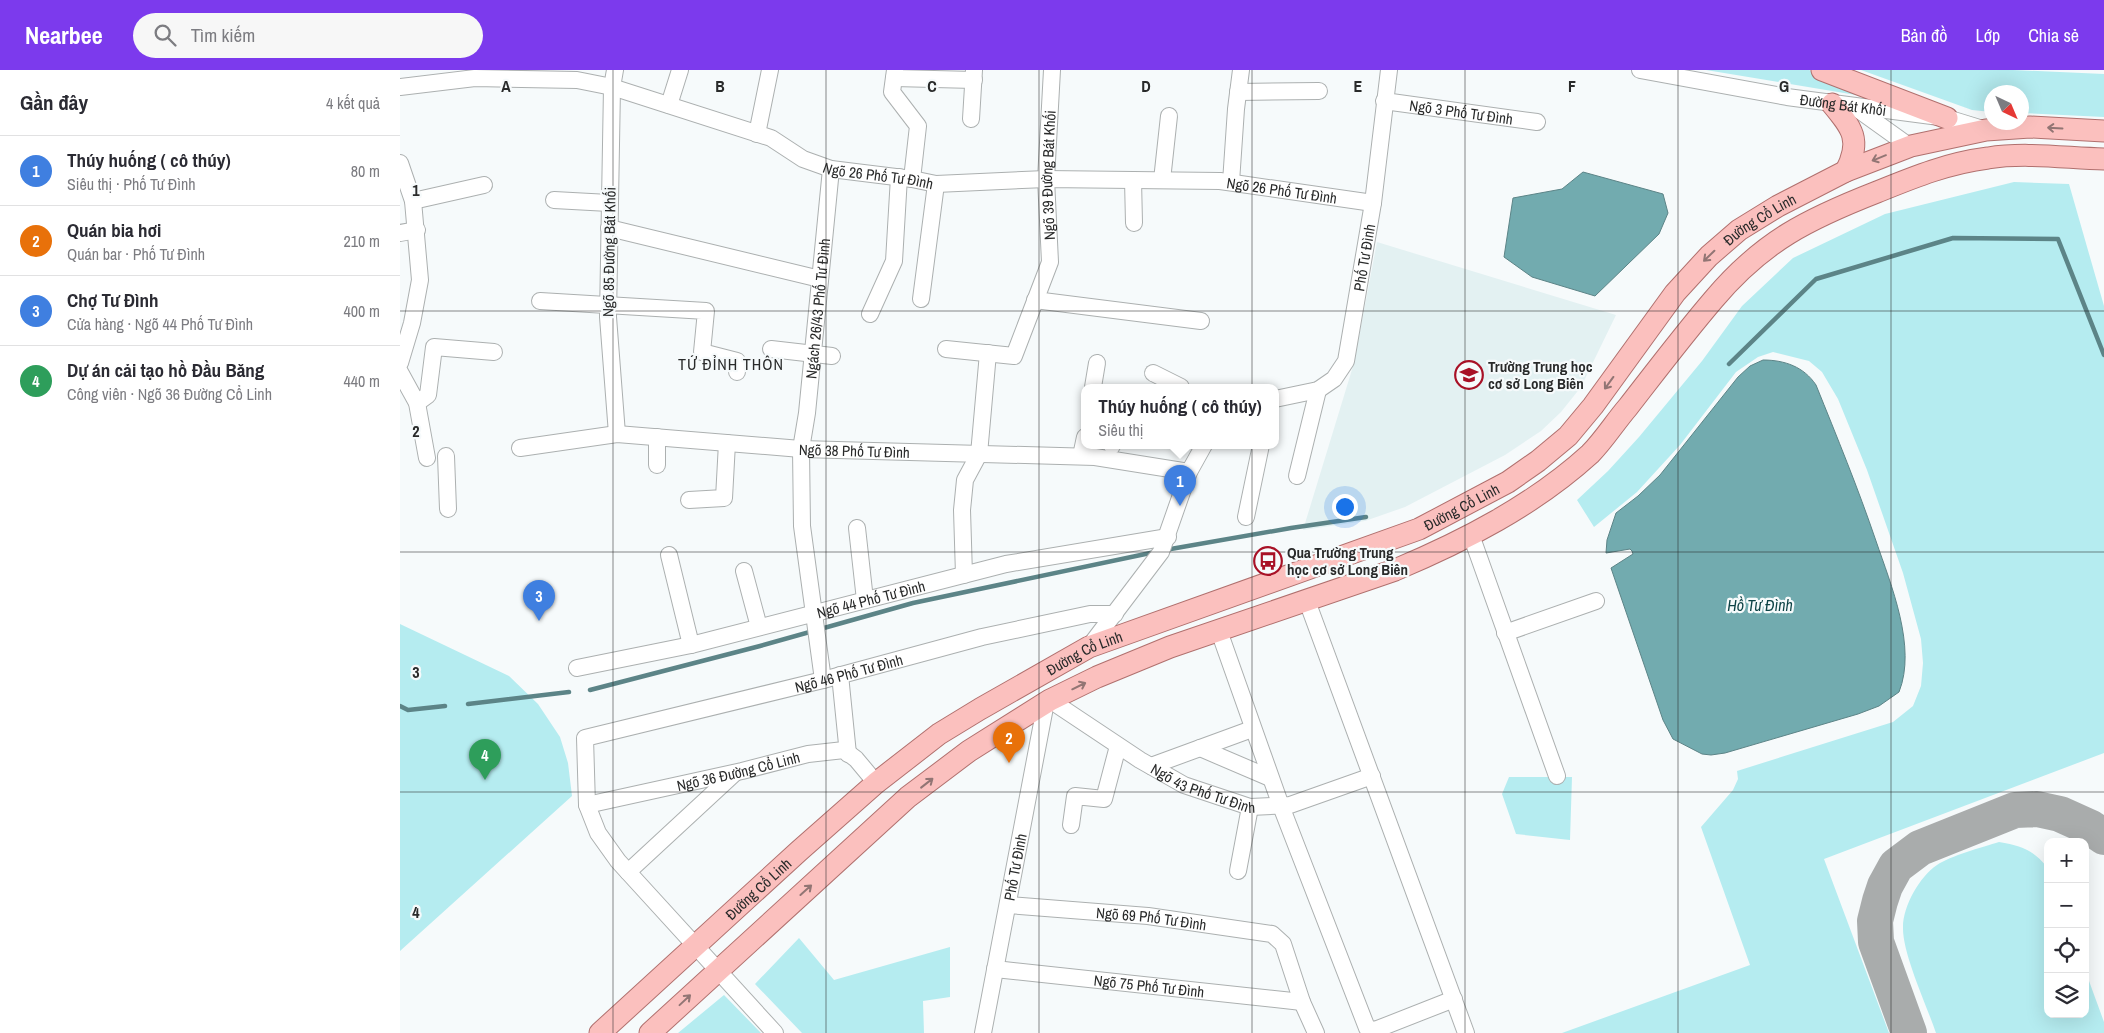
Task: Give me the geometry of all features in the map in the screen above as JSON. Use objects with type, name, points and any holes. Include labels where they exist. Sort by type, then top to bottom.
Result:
[{"type":"main road","points":[[1822,70],[1947,118]]},
{"type":"main road","points":[[1832,104],[1848,124],[1856,146],[1853,159],[1846,171]]},
{"type":"main road","name":"Đường Cổ Linh","points":[[2029,127],[2104,131]]},
{"type":"main road","name":"Đường Cổ Linh","points":[[600,1033],[876,783],[939,734],[980,708],[1089,647],[1419,529],[1508,482],[1538,461],[1568,436],[1593,406],[1675,293],[1709,256],[1739,230],[1778,206],[1846,171],[1909,146],[1986,130]]},
{"type":"main road","name":"Đường Cổ Linh","points":[[650,1033],[908,797],[969,751],[1048,701],[1097,677],[1170,648],[1308,601],[1431,556],[1536,496],[1591,452],[1714,298],[1762,250],[1796,228],[1832,210],[1926,172],[1957,163],[1990,157],[2104,159]]},
{"type":"main road","points":[[1384,542],[1395,570]]},
{"type":"street","name":"Ngõ 85 Đường Bát Khối","points":[[615,70],[612,87],[608,304],[617,434]]},
{"type":"street","points":[[669,105],[680,70]]},
{"type":"street","points":[[757,134],[770,70]]},
{"type":"street","name":"Ngõ 39 Đường Bát Khối","points":[[946,350],[1014,356],[1050,262],[1046,179],[1052,70]]},
{"type":"street","points":[[1231,182],[1241,70]]},
{"type":"street","name":"Phố Tư Đình","points":[[1279,398],[1318,390],[1334,379],[1346,361],[1373,203],[1389,70]]},
{"type":"street","name":"Đường Bát Khối","points":[[1640,70],[1832,104],[1947,118],[1984,129]]},
{"type":"street","points":[[870,314],[894,261],[906,178],[918,126],[892,92],[895,74],[974,75],[971,119]]},
{"type":"street","name":"Ngõ 26 Phố Tư Đình","points":[[400,87],[463,75],[475,78],[577,80],[612,87],[771,138],[803,159],[831,169],[906,178],[936,184],[1046,179],[1231,182],[1373,203]]},
{"type":"street","points":[[1238,92],[1319,92]]},
{"type":"street","name":"Ngõ 3 Phố Tư Đình","points":[[1384,101],[1537,122]]},
{"type":"street","points":[[1855,107],[1909,146]]},
{"type":"street","points":[[1162,180],[1168,116]]},
{"type":"street","points":[[400,163],[413,201],[420,280],[412,323],[400,363]]},
{"type":"street","name":"Ngách 26/43 Phố Tư Đình","points":[[823,680],[802,526],[801,449],[813,355],[831,169]]},
{"type":"street","points":[[1133,180],[1134,223]]},
{"type":"street","points":[[921,299],[936,184]]},
{"type":"street","points":[[413,201],[484,185]]},
{"type":"street","points":[[554,200],[609,203]]},
{"type":"street","points":[[609,228],[820,279]]},
{"type":"street","points":[[400,234],[417,230]]},
{"type":"street","points":[[1035,300],[1200,321]]},
{"type":"street","points":[[540,302],[608,304],[706,311],[702,352],[737,361],[737,372]]},
{"type":"street","points":[[417,403],[428,395],[434,347],[494,352]]},
{"type":"street","points":[[771,349],[832,356]]},
{"type":"street","points":[[964,574],[962,510],[965,480],[979,454],[988,353]]},
{"type":"street","points":[[1094,384],[1097,363]]},
{"type":"street","points":[[400,372],[417,403],[427,458]]},
{"type":"street","points":[[1153,373],[1175,384]]},
{"type":"street","points":[[1297,476],[1318,390]]},
{"type":"street","name":"Ngõ 38 Phố Tư Đình","points":[[520,448],[617,434],[801,449],[1082,456],[1189,472]]},
{"type":"street","points":[[657,437],[657,465]]},
{"type":"street","points":[[690,500],[724,498],[727,443]]},
{"type":"street","points":[[1082,456],[1083,449]]},
{"type":"street","points":[[1089,647],[1165,544],[1189,472],[1202,449]]},
{"type":"street","points":[[1246,517],[1260,449]]},
{"type":"street","points":[[446,456],[448,509]]},
{"type":"street","points":[[857,528],[865,600]]},
{"type":"street","points":[[1470,535],[1557,776]]},
{"type":"street","name":"Ngõ 44 Phố Tư Đình","points":[[577,668],[814,617],[865,600],[1006,564],[1165,544]]},
{"type":"street","points":[[669,555],[691,644]]},
{"type":"street","points":[[744,571],[759,628]]},
{"type":"street","points":[[1308,601],[1466,1033]]},
{"type":"street","points":[[1505,633],[1596,601]]},
{"type":"street","name":"Ngõ 46 Phố Tư Đình","points":[[587,805],[585,738],[823,680],[982,637],[1090,614],[1115,614]]},
{"type":"street","points":[[1219,631],[1270,778],[1367,1028],[1372,1032],[1454,999]]},
{"type":"street","points":[[840,675],[848,754],[856,759],[876,783]]},
{"type":"street","name":"Phố Tư Đình","points":[[983,1033],[1048,701]]},
{"type":"street","name":"Ngõ 43 Phố Tư Đình","points":[[1048,701],[1118,746],[1184,785],[1250,807],[1281,806],[1298,802],[1372,776]]},
{"type":"street","points":[[1151,766],[1252,729]]},
{"type":"street","points":[[1071,825],[1075,796],[1104,799],[1118,746]]},
{"type":"street","points":[[1200,748],[1270,778]]},
{"type":"street","name":"Ngõ 36 Đường Cổ Linh","points":[[587,805],[808,754],[844,750],[848,754]]},
{"type":"street","points":[[628,872],[736,772]]},
{"type":"street","points":[[587,805],[598,834],[628,872],[775,1033]]},
{"type":"street","points":[[1238,871],[1250,807]]},
{"type":"street","name":"Ngõ 69 Phố Tư Đình","points":[[1008,905],[1148,916],[1272,934],[1278,938],[1285,950],[1302,1002]]},
{"type":"street","name":"Ngõ 75 Phố Tư Đình","points":[[995,969],[1302,1002]]},
{"type":"street","points":[[1302,1002],[1316,1033]]},
{"type":"shaded area","points":[[1706,70],[1809,70],[1853,86],[1880,99]]},
{"type":"shaded area","points":[[1861,70],[2013,70],[2104,74],[2104,117],[2029,113],[2029,85],[1984,85],[1984,111],[1972,110]]},
{"type":"shaded area","points":[[2014,182],[2069,184],[2104,306],[2104,753],[1824,859],[1889,1033],[1562,1033],[1750,965],[1701,827],[1733,790],[1738,779],[1737,771],[1893,722],[1913,706],[1921,686],[1923,663],[1921,639],[1903,573],[1867,470],[1838,399],[1822,372],[1809,361],[1773,352],[1758,357],[1736,372],[1680,445],[1637,492],[1594,527],[1577,500],[1608,471],[1639,437],[1702,361],[1742,306],[1793,258],[1885,214]]},
{"type":"shaded area","name":"Trường Trung học cơ sở Long Biên","points":[[1377,242],[1616,315],[1581,387],[1561,412],[1541,431],[1505,455],[1405,507],[1365,521],[1303,530],[1354,363]]},
{"type":"shaded area","points":[[400,624],[509,676],[538,704],[560,737],[568,763],[572,796],[400,951]]},
{"type":"shaded area","points":[[1509,777],[1572,777],[1570,840],[1516,834],[1502,794]]},
{"type":"shaded area","points":[[1999,842],[2026,849],[2037,856],[2044,864],[2044,1018],[2089,1018],[2089,981],[2104,1022],[2104,1033],[1936,1033],[1906,951],[1903,927],[1909,901],[1925,876],[1937,865],[1958,855]]},
{"type":"shaded area","points":[[799,938],[834,980],[950,947],[950,997],[923,1001],[924,1033],[802,1033],[755,984]]},
{"type":"shaded area","points":[[724,995],[761,1033],[678,1033]]},
{"type":"water","points":[[1583,172],[1663,194],[1668,213],[1659,234],[1595,296],[1532,277],[1504,257],[1513,198],[1562,189]]},
{"type":"water","name":"Hồ Tư Đình","points":[[1763,360],[1779,361],[1800,369],[1816,385],[1862,502],[1895,596],[1904,636],[1904,674],[1899,692],[1879,706],[1858,714],[1725,753],[1702,754],[1673,739],[1663,720],[1611,568],[1633,554],[1630,549],[1606,553],[1607,540],[1616,513],[1638,496],[1660,475],[1738,377],[1750,366]]},
{"type":"waterway","points":[[1729,364],[1816,279],[1953,238],[2058,239],[2104,355]]},
{"type":"waterway","points":[[1165,550],[1366,517]]},
{"type":"waterway","points":[[590,690],[760,646],[913,603],[1155,552]]},
{"type":"waterway","points":[[468,704],[569,692]]},
{"type":"waterway","points":[[400,706],[408,710],[445,706]]},
{"type":"taxiway","points":[[1909,1033],[1876,942],[1875,921],[1880,901],[1885,886],[1896,866],[1920,848],[2015,810],[2037,809],[2060,814],[2091,828],[2104,837]]},
{"type":"place","name":"Trường Trung học cơ sở Long Biên","points":[[1469,375]]},
{"type":"place","name":"Thúy huống ( cô thúy)","points":[[1180,506]]},
{"type":"place","name":"Qua Trường Trung học cơ sở Long Biên","points":[[1268,561]]},
{"type":"place","name":"Chợ Tư Đình","points":[[539,621]]},
{"type":"place","name":"Quán bia hơi","points":[[1009,763]]},
{"type":"place","name":"Dự án cải tạo hồ Đầu Băng","points":[[485,780]]},
{"type":"district","name":"TỨ ĐỈNH THÔN","points":[[731,364]]}]
